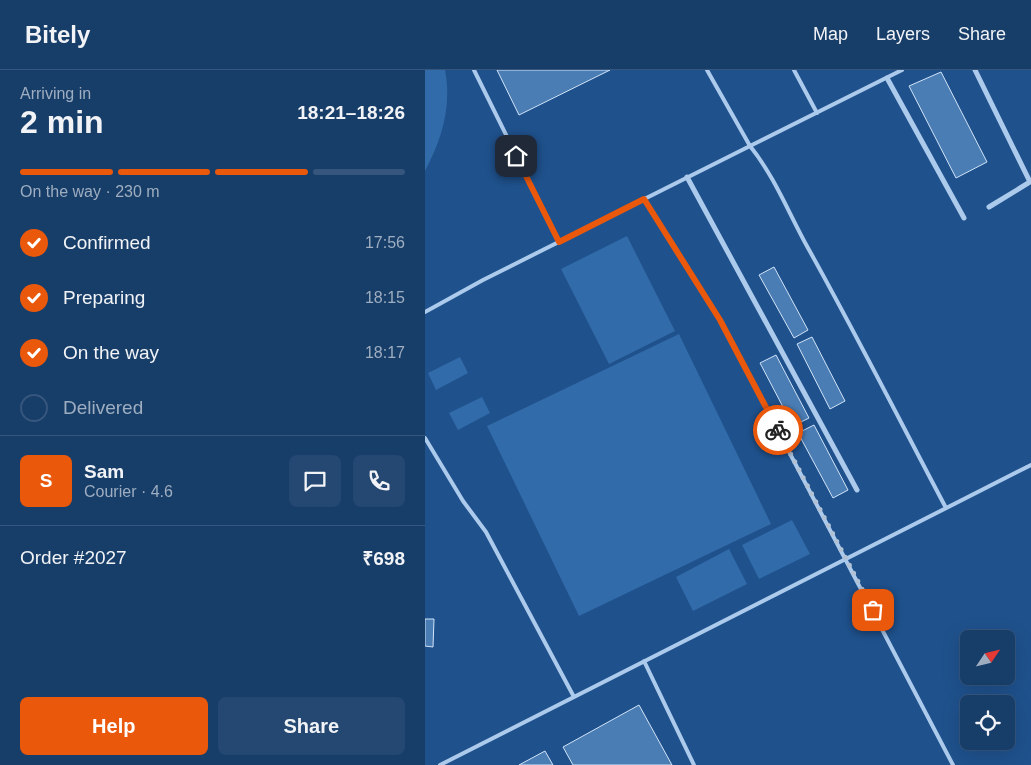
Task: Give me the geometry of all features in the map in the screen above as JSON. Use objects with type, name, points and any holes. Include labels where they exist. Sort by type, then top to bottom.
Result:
[{"type":"street","points":[[975,70],[1030,182],[989,207]]},
{"type":"street","points":[[887,78],[965,218]]},
{"type":"street","points":[[687,177],[857,490]]},
{"type":"lane","points":[[474,70],[559,242]]},
{"type":"lane","points":[[707,70],[750,146],[767,167],[792,220],[846,316],[945,508]]},
{"type":"lane","points":[[794,70],[817,112]]},
{"type":"lane","points":[[425,312],[687,177],[902,70]]},
{"type":"lane","points":[[644,199],[720,320],[847,558],[953,765]]},
{"type":"lane","points":[[425,438],[463,501],[486,532],[574,697]]},
{"type":"lane","points":[[440,765],[1031,465]]},
{"type":"lane","points":[[644,661],[694,765]]},
{"type":"shaded area","points":[[425,70],[445,70],[447,96],[441,134],[425,171]]},
{"type":"shaded area","points":[[627,236],[675,331],[609,364],[561,269]]},
{"type":"shaded area","points":[[679,334],[771,524],[579,616],[487,426]]},
{"type":"shaded area","points":[[460,357],[468,373],[436,390],[428,373]]},
{"type":"shaded area","points":[[482,397],[490,413],[458,430],[449,413]]},
{"type":"shaded area","points":[[792,520],[810,554],[759,579],[742,545]]},
{"type":"shaded area","points":[[729,549],[747,584],[693,611],[676,577]]},
{"type":"building","points":[[497,70],[610,70],[519,115]]},
{"type":"building","points":[[941,72],[987,162],[956,178],[909,86]]},
{"type":"building","points":[[774,267],[808,330],[794,338],[759,275]]},
{"type":"building","points":[[812,337],[845,401],[830,409],[797,344]]},
{"type":"building","points":[[776,355],[809,418],[793,426],[760,363]]},
{"type":"building","points":[[814,425],[848,490],[833,498],[798,433]]},
{"type":"building","points":[[425,619],[434,619],[433,647],[425,646]]},
{"type":"building","points":[[639,705],[672,765],[573,765],[563,747]]},
{"type":"building","points":[[545,751],[553,765],[519,765]]},
{"type":"way so far","points":[[778,430],[873,610]]},
{"type":"route","points":[[516,156],[559,242],[644,199],[720,320],[778,430]]}]
